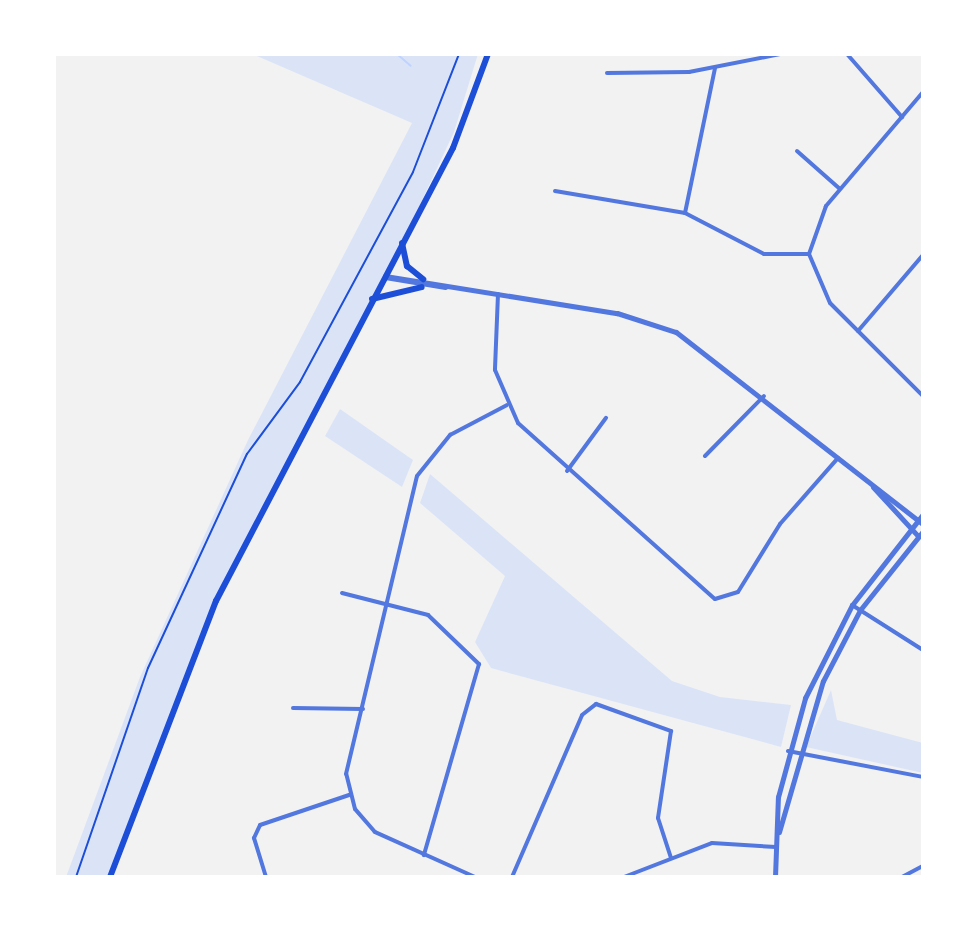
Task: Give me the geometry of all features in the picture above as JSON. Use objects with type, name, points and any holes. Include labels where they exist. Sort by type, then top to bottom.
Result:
[{"type":"main road","points":[[110,877],[216,601],[453,148],[488,54]]},
{"type":"main road","points":[[402,243],[407,266],[423,279]]},
{"type":"main road","points":[[372,299],[422,287]]},
{"type":"street","points":[[607,73],[715,68],[781,54]]},
{"type":"street","points":[[847,54],[902,117]]},
{"type":"street","points":[[685,213],[715,68]]},
{"type":"street","points":[[923,92],[816,221],[809,254],[819,290],[923,396]]},
{"type":"street","points":[[797,151],[840,189]]},
{"type":"street","points":[[555,191],[685,213],[764,254],[809,254]]},
{"type":"street","points":[[858,331],[923,255]]},
{"type":"street","points":[[384,276],[423,279],[451,287],[652,322],[699,345],[920,522]]},
{"type":"street","points":[[384,276],[422,287],[451,287]]},
{"type":"street","points":[[498,294],[493,357],[507,405],[567,471],[711,597],[726,601],[838,458]]},
{"type":"street","points":[[705,456],[764,396]]},
{"type":"street","points":[[475,877],[375,832],[349,795],[347,762],[363,709],[420,470],[450,435],[507,405]]},
{"type":"street","points":[[567,471],[606,418]]},
{"type":"street","points":[[776,847],[810,714],[860,610],[921,533],[910,528],[872,486]]},
{"type":"street","points":[[775,877],[788,751],[800,711],[852,605],[910,528],[920,522],[923,514]]},
{"type":"street","points":[[342,593],[389,603],[438,620],[481,670],[424,855]]},
{"type":"street","points":[[852,605],[923,650]]},
{"type":"street","points":[[512,877],[582,715],[596,704],[671,731],[658,818],[671,858]]},
{"type":"street","points":[[293,708],[363,709]]},
{"type":"street","points":[[788,751],[923,777]]},
{"type":"street","points":[[266,877],[254,838],[260,825],[349,795]]},
{"type":"street","points":[[624,877],[712,843],[776,847]]},
{"type":"street","points":[[905,876],[923,866]]},
{"type":"path","points":[[76,877],[148,668],[247,454],[286,406],[413,172],[459,54]]},
{"type":"shaded area","points":[[252,54],[478,54],[454,132],[402,243],[200,637],[110,877],[66,877],[140,677],[248,440],[412,123]]},
{"type":"shaded area","points":[[340,409],[413,460],[402,487],[325,436]]},
{"type":"shaded area","points":[[430,474],[672,681],[720,697],[791,705],[781,747],[491,668],[475,642],[505,576],[420,503]]},
{"type":"shaded area","points":[[831,690],[837,720],[923,743],[923,773],[806,747]]},
{"type":"waterway","points":[[397,54],[411,66]]}]
